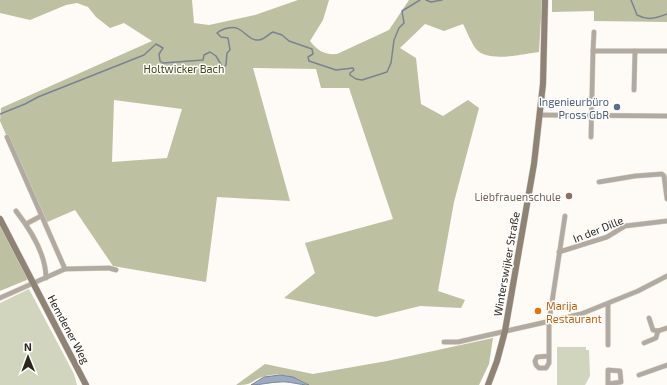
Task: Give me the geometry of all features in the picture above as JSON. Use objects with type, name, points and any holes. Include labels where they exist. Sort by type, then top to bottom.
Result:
[{"type":"main road","name":"Winterswijker Straße","points":[[488,385],[497,361],[505,331],[534,164],[543,84],[545,0]]},
{"type":"main road","name":"Hemdener Weg","points":[[0,220],[86,385]]},
{"type":"street","points":[[591,137],[594,32]]},
{"type":"street","points":[[593,51],[667,51]]},
{"type":"street","points":[[634,90],[635,51]]},
{"type":"street","points":[[540,115],[667,116]]},
{"type":"street","points":[[7,138],[65,269]]},
{"type":"street","points":[[599,182],[635,176],[662,174],[666,176],[667,199]]},
{"type":"street","points":[[16,211],[26,224],[44,261],[46,278]]},
{"type":"street","points":[[26,224],[41,216]]},
{"type":"street","name":"In der Dille","points":[[549,356],[549,322],[565,216]]},
{"type":"street","name":"In der Dille","points":[[559,252],[607,237],[625,226],[667,221]]},
{"type":"street","points":[[0,298],[65,269],[109,268],[116,270]]},
{"type":"street","points":[[444,342],[458,342],[581,314],[608,304],[667,276]]},
{"type":"street","points":[[608,304],[608,345]]},
{"type":"street","points":[[649,318],[653,330],[658,331],[667,328]]},
{"type":"street","points":[[644,343],[656,338],[658,331]]},
{"type":"street","points":[[638,375],[667,365]]},
{"type":"green space","points":[[0,0],[192,0],[194,23],[209,25],[255,15],[298,0],[329,0],[323,20],[310,41],[322,52],[337,54],[389,30],[409,0],[542,0],[539,52],[515,56],[489,56],[476,49],[463,24],[444,31],[425,24],[400,48],[416,58],[421,104],[443,116],[468,100],[479,108],[454,202],[438,291],[465,300],[461,308],[420,306],[376,317],[284,298],[315,273],[305,243],[393,219],[349,88],[321,88],[316,69],[253,68],[290,201],[217,197],[206,282],[113,266],[75,210],[45,223],[0,121],[1,108],[152,41],[124,23],[110,28],[96,17],[88,7],[77,3],[66,5],[30,20],[0,13]],"holes":[[[114,100],[182,109],[167,158],[112,162]]]},
{"type":"green space","points":[[552,0],[667,0],[667,22],[594,21],[594,11],[552,12]]},
{"type":"green space","points":[[0,226],[29,279],[0,291]]},
{"type":"green space","points":[[29,289],[74,374],[77,385],[0,385],[0,303]]},
{"type":"green space","points":[[493,338],[489,364],[479,385],[309,385],[286,375],[274,374],[262,377],[248,384],[236,385],[265,364],[313,374],[387,361]]},
{"type":"green space","points":[[557,347],[586,347],[586,350],[589,350],[590,376],[585,385],[557,385]]},
{"type":"water","points":[[280,375],[293,377],[309,385],[273,382],[251,385],[264,377]]},
{"type":"waterway","name":"Holtwicker Bach","points":[[0,114],[38,97],[144,55],[156,44],[163,48],[159,54],[160,61],[163,63],[203,60],[204,55],[210,52],[216,56],[223,68],[226,65],[227,53],[230,50],[228,38],[221,37],[217,33],[224,29],[233,27],[241,30],[255,40],[265,38],[273,32],[282,35],[289,41],[312,49],[313,54],[308,57],[309,61],[336,70],[353,68],[354,70],[350,73],[350,75],[356,79],[362,80],[387,72],[391,63],[394,40],[399,28],[404,23],[402,11],[420,0]]},
{"type":"waterway","name":"Holtwicker Bach","points":[[426,0],[431,2],[442,0]]},
{"type":"waterway","name":"Holtwicker Bach","points":[[631,0],[637,15],[641,17],[652,18],[667,14]]},
{"type":"place","name":"Ingenieurbüro Pross GbR","points":[[617,107]]},
{"type":"place","name":"Liebfrauenschule","points":[[569,196]]},
{"type":"place","name":"Marija Restaurant","points":[[538,311]]}]
